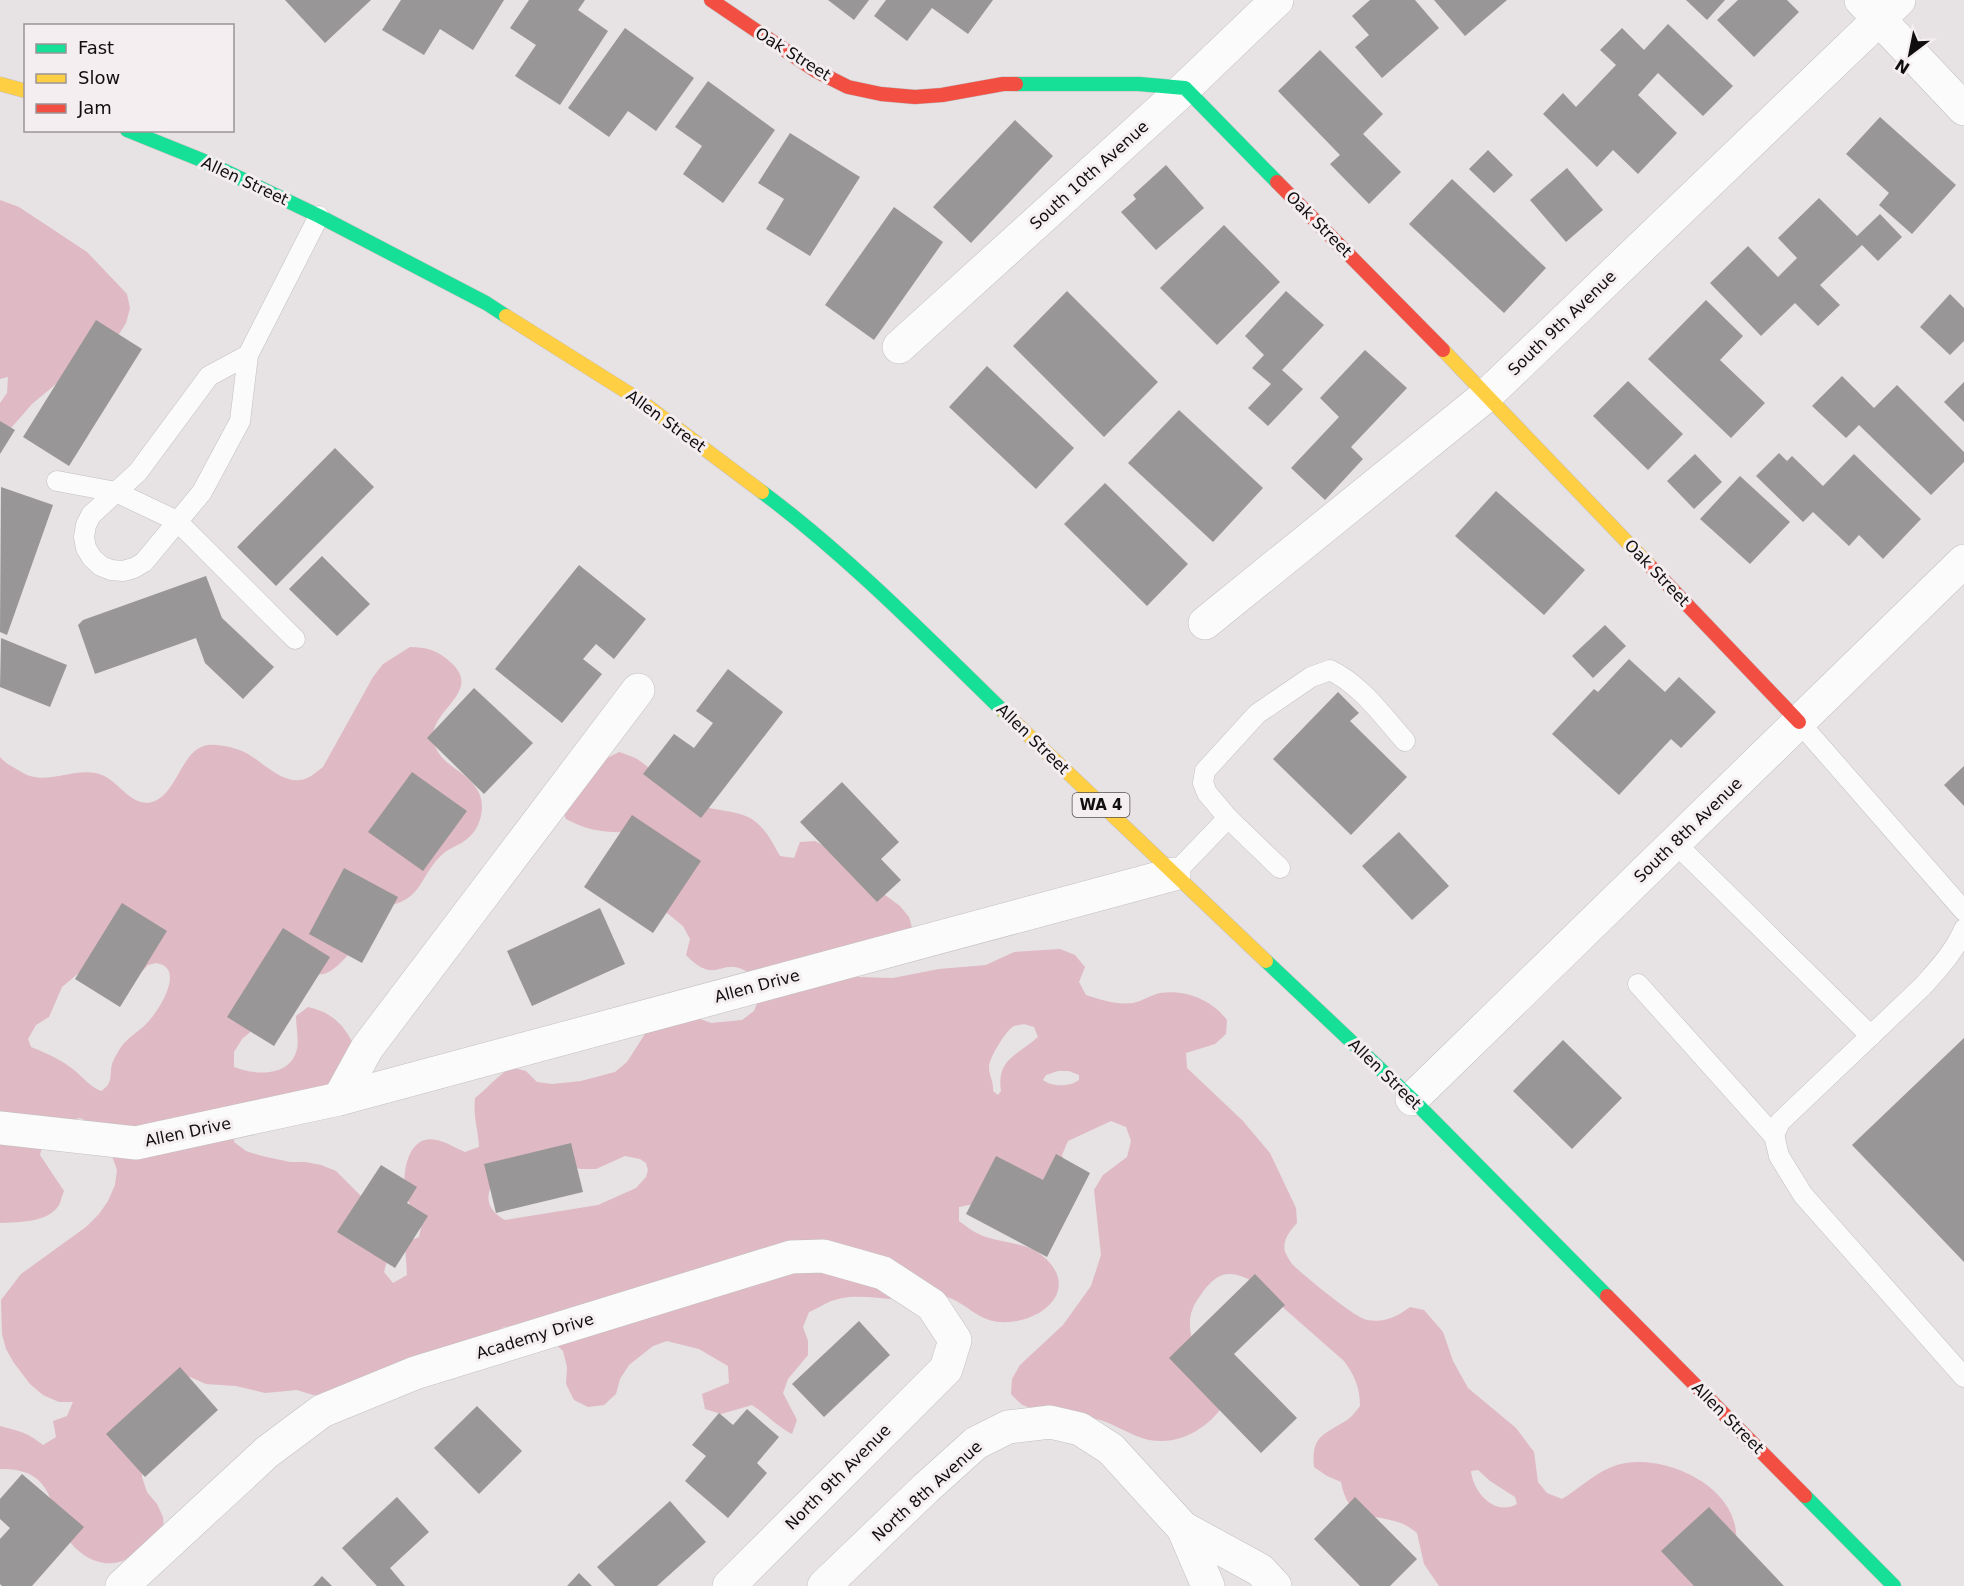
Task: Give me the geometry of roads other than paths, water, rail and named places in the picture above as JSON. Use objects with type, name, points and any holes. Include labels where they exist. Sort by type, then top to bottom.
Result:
[{"type":"main road","name":"Oak Street","points":[[711,0],[816,71],[848,87],[881,94],[915,97],[1003,84],[1139,84],[1185,88],[1487,394],[1799,722]]},
{"type":"main road","points":[[0,84],[24,90]]},
{"type":"main road","name":"Allen Street","points":[[132,132],[204,160],[319,216],[486,303],[638,399],[792,514],[862,575],[1412,1099],[1894,1586]]},
{"type":"street","name":"South 10th Avenue","points":[[899,347],[1185,88],[1277,0]]},
{"type":"street","points":[[1879,6],[1964,109]]},
{"type":"street","name":"South 9th Avenue","points":[[1205,623],[1487,394],[1879,6]]},
{"type":"street","name":"South 8th Avenue","points":[[1412,1099],[1964,561]]},
{"type":"street","points":[[339,1099],[367,1047],[638,690]]},
{"type":"street","name":"Allen Drive","points":[[0,1128],[136,1143],[339,1099],[1174,874]]},
{"type":"street","name":"Academy Drive","points":[[122,1586],[267,1452],[322,1411],[415,1373],[791,1257],[823,1256],[883,1273],[932,1305],[955,1340],[946,1369]]},
{"type":"street","name":"North 9th Avenue","points":[[729,1586],[946,1369]]},
{"type":"street","name":"North 8th Avenue","points":[[824,1586],[976,1443],[1008,1427],[1050,1422],[1080,1429],[1111,1449],[1183,1528]]},
{"type":"street","points":[[1183,1528],[1208,1586]]},
{"type":"street","points":[[1183,1528],[1260,1570],[1275,1586]]},
{"type":"lane","points":[[248,355],[209,376],[138,472],[91,515],[84,537],[86,548],[101,566],[123,571],[144,562],[202,492],[240,421],[248,355],[319,216]]},
{"type":"lane","points":[[57,481],[116,492],[177,521],[295,639]]},
{"type":"lane","points":[[1280,868],[1228,818],[1207,794],[1203,783],[1205,771],[1257,714],[1311,677],[1330,670],[1357,687],[1405,741]]},
{"type":"lane","points":[[1799,722],[1964,911]]},
{"type":"lane","points":[[1174,874],[1228,818]]},
{"type":"lane","points":[[1675,843],[1871,1036]]},
{"type":"lane","points":[[1775,1137],[1780,1122],[1923,986],[1948,956],[1964,929]]},
{"type":"lane","points":[[1638,984],[1775,1137],[1779,1156],[1803,1195],[1964,1377]]}]
